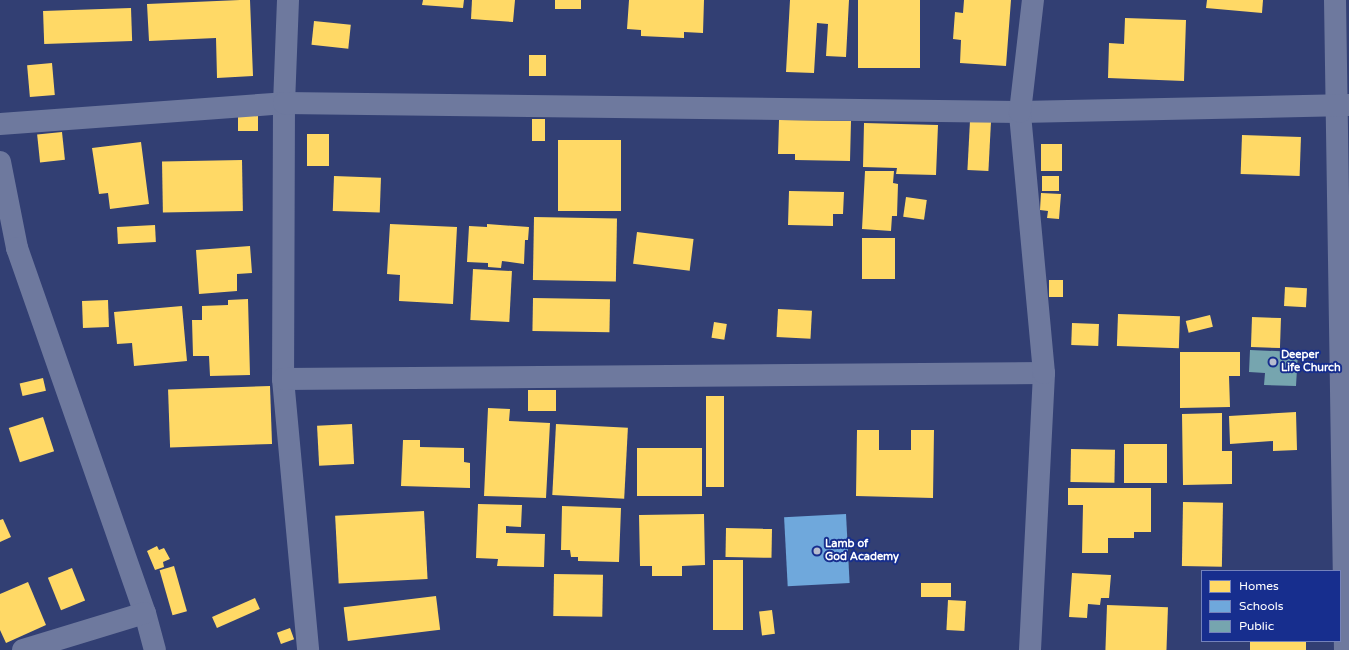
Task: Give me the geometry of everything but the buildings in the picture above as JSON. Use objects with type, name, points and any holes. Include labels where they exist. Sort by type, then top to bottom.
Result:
[{"type":"street","points":[[288,0],[284,103],[283,379],[308,650]]},
{"type":"street","points":[[1030,650],[1044,373],[1020,112],[1033,0]]},
{"type":"street","points":[[1335,0],[1343,106],[1345,650]]},
{"type":"street","points":[[0,124],[284,103],[1020,112],[1343,106]]},
{"type":"street","points":[[0,162],[7,238],[145,613],[155,650]]},
{"type":"street","points":[[283,379],[1044,373]]},
{"type":"street","points":[[23,650],[145,613]]},
{"type":"place","name":"Deeper Life Church","points":[[1273,362]]},
{"type":"place","name":"Lamb of God Academy","points":[[817,551]]}]
